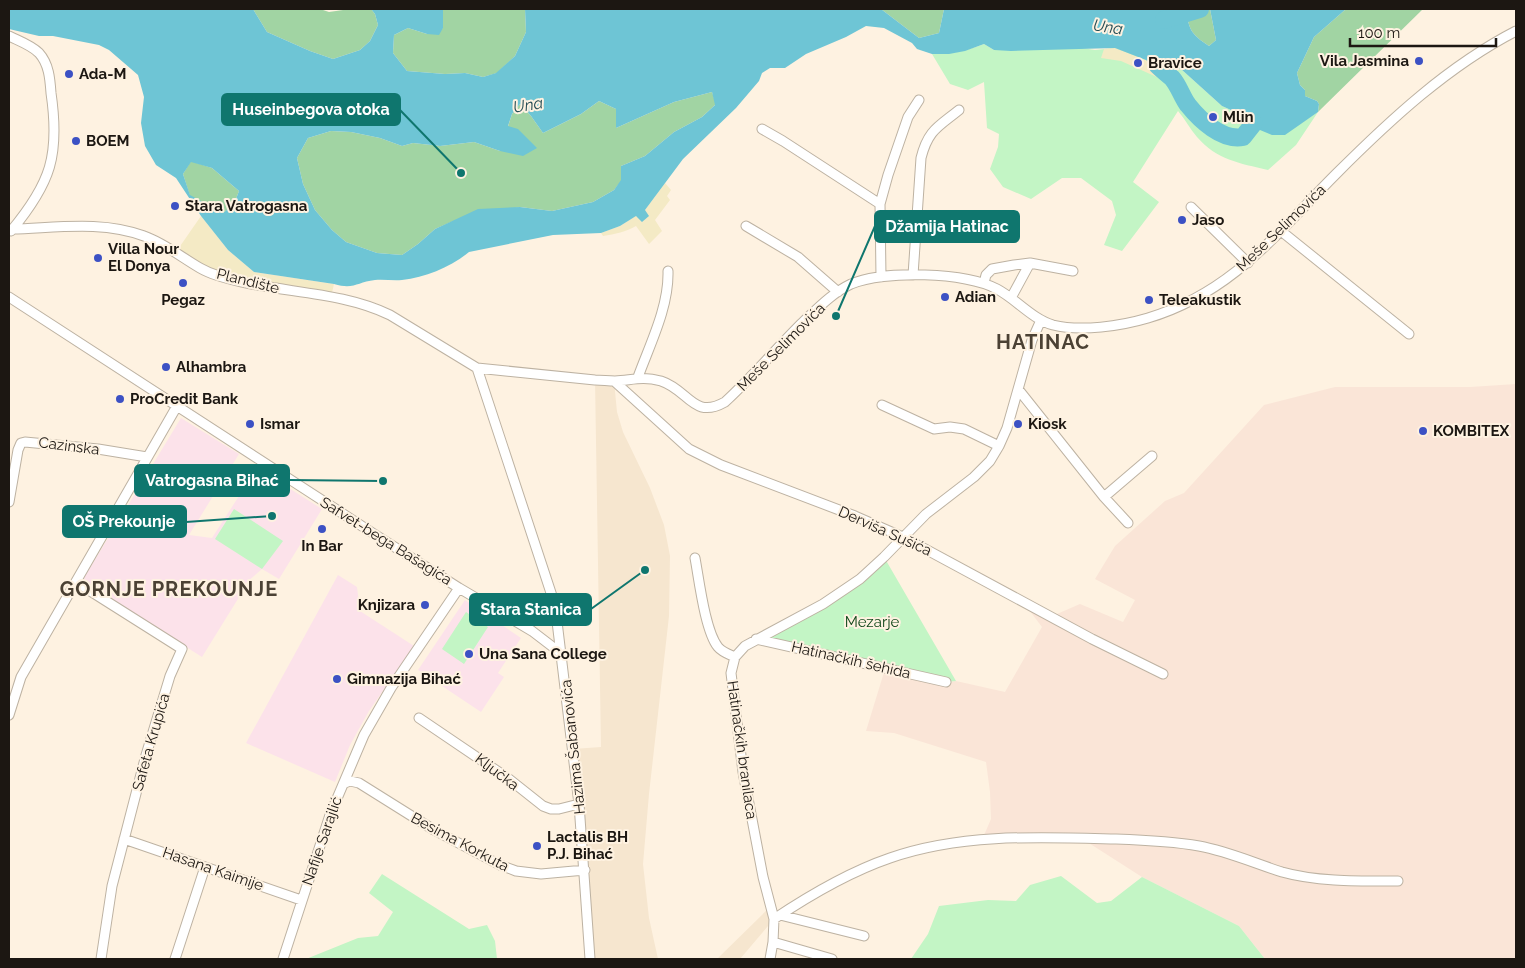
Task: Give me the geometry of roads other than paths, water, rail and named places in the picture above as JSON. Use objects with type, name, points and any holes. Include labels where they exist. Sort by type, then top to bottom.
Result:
[{"type":"street","name":"Meše Selimovića","points":[[476,368],[614,381],[638,377],[672,386],[695,404],[702,408],[711,409],[725,402],[819,307],[838,292],[852,284],[881,277],[914,275],[974,279],[1011,298],[1041,320],[1052,325],[1070,328],[1123,324],[1148,318],[1178,308],[1206,292],[1248,263],[1339,171],[1399,114],[1454,71],[1495,42],[1516,31]]},
{"type":"street","points":[[9,36],[32,48],[44,60],[49,75],[55,138],[50,168],[43,184],[10,231]]},
{"type":"street","points":[[881,277],[880,204],[908,117],[919,100]]},
{"type":"street","points":[[914,275],[921,158],[927,138],[932,131],[959,110]]},
{"type":"street","points":[[762,130],[783,141],[880,204]]},
{"type":"street","points":[[1191,208],[1248,263]]},
{"type":"street","points":[[746,226],[798,257],[838,292]]},
{"type":"street","name":"Plandište","points":[[10,231],[105,227],[123,229],[145,236],[176,252],[200,268],[223,278],[292,292],[331,297],[376,308],[476,368]]},
{"type":"street","points":[[1281,231],[1409,334]]},
{"type":"street","points":[[1011,298],[1030,263]]},
{"type":"street","points":[[984,283],[986,275],[995,268],[1030,263],[1073,271]]},
{"type":"street","points":[[638,377],[665,302],[668,271]]},
{"type":"street","name":"Safvet-bega Bašagića","points":[[9,297],[460,588],[532,631],[562,654]]},
{"type":"street","points":[[695,558],[713,638],[721,650],[735,657],[745,646],[756,639],[842,592],[860,579],[926,514],[974,477],[990,461],[999,446],[1006,428],[1032,340],[1041,320]]},
{"type":"street","name":"Hazima Šabanovića","points":[[476,368],[555,605],[579,804],[590,959]]},
{"type":"street","name":"Derviša Sušića","points":[[614,381],[689,450],[721,465],[854,516],[903,537],[1092,639],[1163,674]]},
{"type":"street","points":[[1018,389],[1104,497],[1128,523]]},
{"type":"street","points":[[882,405],[934,429],[950,427],[964,429],[999,446]]},
{"type":"street","points":[[9,715],[22,677],[177,406]]},
{"type":"street","name":"Cazinska","points":[[9,502],[18,450],[21,443],[98,449],[147,458]]},
{"type":"street","points":[[1104,497],[1152,456]]},
{"type":"street","name":"Safeta Krupića","points":[[76,582],[182,648],[170,676],[146,755],[124,839],[112,886],[101,959]]},
{"type":"street","name":"Nafije Sarajlić","points":[[283,959],[332,808],[338,792],[345,783],[364,735],[391,688],[460,588]]},
{"type":"street","name":"Hatinačkih šehida","points":[[756,639],[946,682]]},
{"type":"street","name":"Hatinačkih branilaca","points":[[735,657],[731,673],[743,772],[763,878],[777,917],[770,959]]},
{"type":"street","name":"Ključka","points":[[419,718],[509,779],[543,806],[550,809],[559,809],[579,804]]},
{"type":"street","name":"Besima Korkuta","points":[[345,783],[350,781],[359,783],[434,830],[500,865],[516,871],[541,874],[585,870]]},
{"type":"street","points":[[777,917],[831,884],[892,857],[931,847],[991,839],[1081,838],[1176,842],[1202,846],[1283,872],[1352,880],[1398,881]]},
{"type":"street","name":"Hasana Kaimije","points":[[124,839],[301,900]]},
{"type":"street","points":[[175,959],[205,867]]},
{"type":"street","points":[[777,917],[864,936]]},
{"type":"street","points":[[773,942],[832,959]]},
{"type":"water","points":[[9,9],[253,9],[267,32],[333,59],[360,50],[370,41],[378,25],[375,14],[371,9],[443,9],[443,28],[439,35],[427,34],[408,28],[394,35],[393,53],[407,71],[445,74],[465,73],[483,77],[496,73],[515,56],[526,32],[525,9],[881,9],[919,38],[939,33],[944,9],[1186,9],[1192,31],[1209,46],[1216,40],[1210,9],[1346,9],[1314,37],[1297,73],[1300,85],[1305,90],[1305,96],[1317,101],[1319,104],[1318,112],[1285,135],[1272,135],[1260,130],[1242,115],[1222,106],[1181,69],[1170,69],[1153,65],[1146,60],[1115,48],[1011,51],[994,50],[984,44],[965,51],[949,54],[932,54],[917,49],[912,43],[884,28],[866,26],[846,37],[806,54],[785,68],[770,68],[762,73],[759,81],[736,108],[683,159],[645,210],[649,216],[642,222],[636,216],[620,226],[601,233],[553,235],[469,252],[446,267],[420,276],[402,280],[375,280],[346,286],[254,272],[228,250],[201,216],[176,178],[156,165],[145,146],[141,123],[144,97],[138,75],[109,50],[99,45],[53,36],[39,36],[9,29]],"holes":[[[712,92],[715,105],[702,117],[674,132],[645,156],[621,166],[621,180],[614,190],[593,202],[552,211],[520,207],[478,209],[435,229],[402,255],[377,253],[346,242],[332,230],[315,210],[303,184],[297,158],[308,138],[331,131],[351,132],[380,138],[402,146],[413,143],[440,146],[474,142],[500,151],[523,156],[537,148],[518,129],[508,126],[512,114],[520,104],[543,133],[581,114],[599,101],[616,109],[616,128],[674,102]],[[191,162],[212,168],[239,191],[234,204],[223,213],[190,195],[183,174]]]},
{"type":"waterway","name":"Una","points":[[1164,20],[1200,9]]},
{"type":"waterway","points":[[1157,65],[1177,84],[1193,111],[1205,123],[1220,133],[1227,136],[1243,137],[1254,123]]},
{"type":"place","name":"Vila Jasmina","points":[[1419,61]]},
{"type":"place","name":"Bravice","points":[[1138,63]]},
{"type":"place","name":"Ada-M","points":[[69,74]]},
{"type":"place","name":"Mlin","points":[[1213,117]]},
{"type":"place","name":"BOEM","points":[[76,141]]},
{"type":"place","name":"Huseinbegova otoka","points":[[461,173]]},
{"type":"place","name":"Stara Vatrogasna","points":[[175,206]]},
{"type":"place","name":"Jaso","points":[[1182,220]]},
{"type":"place","name":"Villa Nour El Donya","points":[[98,258]]},
{"type":"place","name":"Pegaz","points":[[183,283]]},
{"type":"place","name":"Adian","points":[[945,297]]},
{"type":"place","name":"Teleakustik","points":[[1149,300]]},
{"type":"place","name":"Džamija Hatinac","points":[[836,316]]},
{"type":"place","name":"Alhambra","points":[[166,367]]},
{"type":"place","name":"ProCredit Bank","points":[[120,399]]},
{"type":"place","name":"Ismar","points":[[250,424]]},
{"type":"place","name":"Kiosk","points":[[1018,424]]},
{"type":"place","name":"KOMBITEX","points":[[1423,431]]},
{"type":"place","name":"Vatrogasna Bihać","points":[[383,481]]},
{"type":"place","name":"OŠ Prekounje","points":[[272,516]]},
{"type":"place","name":"In Bar","points":[[322,529]]},
{"type":"place","name":"Stara Stanica","points":[[645,570]]},
{"type":"place","name":"Knjizara","points":[[425,605]]},
{"type":"place","name":"Una Sana College","points":[[469,654]]},
{"type":"place","name":"Gimnazija Bihać","points":[[337,679]]},
{"type":"place","name":"Lactalis BH P.J. Bihać","points":[[537,846]]},
{"type":"district","name":"HATINAC","points":[[1043,342]]},
{"type":"district","name":"GORNJE PREKOUNJE","points":[[169,589]]},
{"type":"park label","name":"Mezarje","points":[[872,622]]}]
